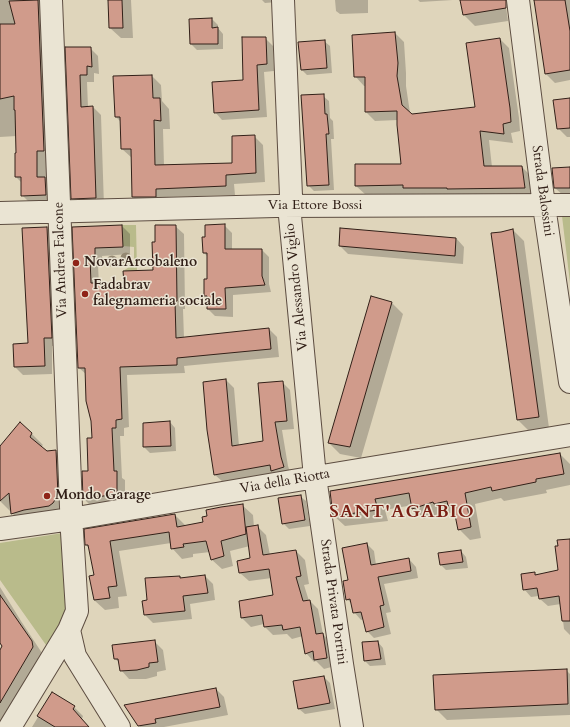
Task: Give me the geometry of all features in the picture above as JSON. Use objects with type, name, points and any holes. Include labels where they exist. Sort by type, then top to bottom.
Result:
[{"type":"street","name":"Via Andrea Falcone","points":[[10,727],[68,630],[77,611],[71,519],[51,0]]},
{"type":"street","name":"Via Alessandro Viglio","points":[[283,0],[291,231],[315,477]]},
{"type":"street","name":"Strada Balossini","points":[[518,0],[544,206],[570,382]]},
{"type":"street","name":"Via Ettore Bossi","points":[[0,213],[291,206],[570,205]]},
{"type":"street","name":"Via della Riotta","points":[[1,526],[71,519],[570,435]]},
{"type":"street","name":"Strada Privata Porrini","points":[[315,477],[352,727]]},
{"type":"street","points":[[68,630],[74,656],[118,727]]},
{"type":"green space","points":[[562,216],[570,216],[570,283]]},
{"type":"green space","points":[[122,225],[136,225],[137,271],[123,271],[131,266],[134,261],[134,247],[123,246]]},
{"type":"green space","points":[[63,533],[67,607],[56,630],[46,645],[0,580],[0,543]]},
{"type":"building","points":[[38,0],[44,151],[37,151],[37,177],[45,177],[46,195],[21,196],[21,177],[15,177],[16,153],[14,96],[0,99],[0,24],[15,24],[9,1]]},
{"type":"building","points":[[108,0],[122,0],[123,28],[109,28]]},
{"type":"building","points":[[460,0],[506,0],[506,8],[463,15]]},
{"type":"building","points":[[534,0],[565,0],[570,31],[570,70],[545,74]]},
{"type":"building","points":[[212,18],[212,28],[218,27],[218,44],[190,44],[189,19]]},
{"type":"building","points":[[395,32],[398,63],[397,76],[402,105],[412,114],[475,107],[466,43],[500,38],[511,122],[503,124],[504,134],[480,131],[484,166],[522,166],[525,188],[447,189],[403,188],[403,185],[355,186],[355,164],[401,164],[397,111],[365,112],[365,77],[354,77],[352,35]]},
{"type":"building","points":[[242,37],[266,37],[267,64],[257,65],[259,110],[214,113],[212,82],[243,80]]},
{"type":"building","points":[[325,40],[327,68],[301,70],[298,42]]},
{"type":"building","points":[[65,47],[91,47],[92,67],[87,66],[87,75],[80,75],[81,107],[93,106],[96,198],[71,199]]},
{"type":"building","points":[[152,75],[153,98],[160,98],[161,121],[154,120],[155,165],[232,163],[232,136],[255,135],[256,173],[226,175],[226,186],[156,189],[156,197],[132,197],[131,149],[121,149],[120,117],[115,117],[113,76]]},
{"type":"building","points":[[324,94],[325,114],[327,114],[329,134],[326,134],[329,185],[307,186],[301,95]]},
{"type":"building","points":[[570,98],[570,128],[557,129],[553,100]]},
{"type":"building","points":[[570,167],[570,188],[554,188],[552,168]]},
{"type":"building","points":[[225,224],[225,249],[262,249],[262,276],[265,285],[225,288],[226,309],[207,309],[207,296],[204,296],[204,279],[207,279],[207,253],[203,253],[202,237],[205,237],[205,225]]},
{"type":"building","points":[[122,225],[123,247],[95,248],[95,257],[90,257],[91,283],[124,283],[123,271],[153,270],[152,242],[155,242],[155,225],[176,225],[176,338],[269,328],[271,349],[177,358],[177,365],[120,367],[122,419],[116,420],[116,428],[112,428],[114,471],[117,471],[117,494],[83,499],[82,471],[88,471],[87,438],[92,438],[91,421],[86,401],[85,368],[78,368],[72,227]]},
{"type":"building","points":[[47,227],[52,338],[44,338],[45,366],[14,367],[13,344],[28,343],[22,228]]},
{"type":"building","points":[[340,228],[456,238],[455,256],[339,246]]},
{"type":"building","points":[[513,229],[539,417],[517,420],[491,233]]},
{"type":"building","points":[[371,296],[392,302],[350,447],[328,443]]},
{"type":"building","points":[[226,379],[232,446],[263,441],[258,383],[283,381],[287,421],[275,422],[284,467],[271,471],[270,465],[214,475],[207,430],[203,382]]},
{"type":"building","points":[[170,421],[171,446],[143,447],[143,423]]},
{"type":"building","points":[[20,422],[32,433],[30,437],[47,451],[56,450],[58,495],[49,506],[24,510],[11,514],[9,493],[0,501],[0,446]]},
{"type":"building","points":[[560,453],[564,474],[536,479],[536,482],[492,491],[491,487],[465,493],[471,527],[458,530],[453,505],[448,506],[447,501],[434,504],[433,502],[412,509],[409,493],[375,499],[378,510],[333,516],[330,491]]},
{"type":"building","points":[[301,495],[305,520],[282,524],[278,498]]},
{"type":"building","points":[[243,504],[246,534],[221,541],[224,556],[211,560],[206,541],[183,544],[184,547],[171,549],[169,532],[110,541],[117,586],[108,587],[110,598],[94,600],[89,576],[94,575],[88,545],[85,545],[84,529],[175,514],[177,527],[203,522],[202,517],[207,516],[206,510]]},
{"type":"building","points":[[258,525],[263,555],[296,550],[301,576],[296,577],[303,601],[310,600],[316,634],[323,633],[327,658],[314,660],[313,651],[305,654],[300,627],[283,630],[282,625],[264,627],[262,615],[241,618],[239,601],[273,595],[269,569],[239,573],[237,561],[250,558],[246,527]]},
{"type":"building","points":[[570,539],[570,621],[562,621],[559,596],[539,599],[537,588],[523,590],[521,574],[535,572],[535,575],[558,570],[555,546],[558,546],[557,540]]},
{"type":"building","points":[[367,543],[371,565],[409,558],[411,571],[378,577],[384,605],[380,606],[384,627],[366,632],[361,612],[353,613],[350,599],[346,600],[343,581],[348,580],[342,548]]},
{"type":"building","points":[[461,550],[463,562],[440,565],[438,553]]},
{"type":"building","points":[[205,575],[208,593],[183,596],[185,611],[144,615],[142,601],[147,600],[145,578],[180,576],[180,578]]},
{"type":"building","points":[[0,595],[32,641],[33,647],[0,703],[0,650],[2,646],[0,643]]},
{"type":"building","points":[[155,640],[158,662],[149,663],[149,667],[137,670],[120,671],[118,659],[114,659],[112,645]]},
{"type":"building","points":[[378,641],[381,659],[364,661],[362,642]]},
{"type":"building","points":[[567,669],[568,704],[435,710],[433,675]]},
{"type":"building","points":[[324,676],[330,703],[298,709],[293,681]]},
{"type":"building","points":[[216,688],[220,707],[155,719],[156,723],[138,726],[124,705]]},
{"type":"building","points":[[52,692],[75,706],[73,709],[89,727],[55,727],[37,716]]},
{"type":"place","name":"NovarArcobaleno","points":[[76,263]]},
{"type":"place","name":"Fadabrav falegnameria sociale","points":[[85,294]]},
{"type":"place","name":"Mondo Garage","points":[[47,496]]},
{"type":"district","name":"SANT'AGABIO","points":[[402,513]]}]
